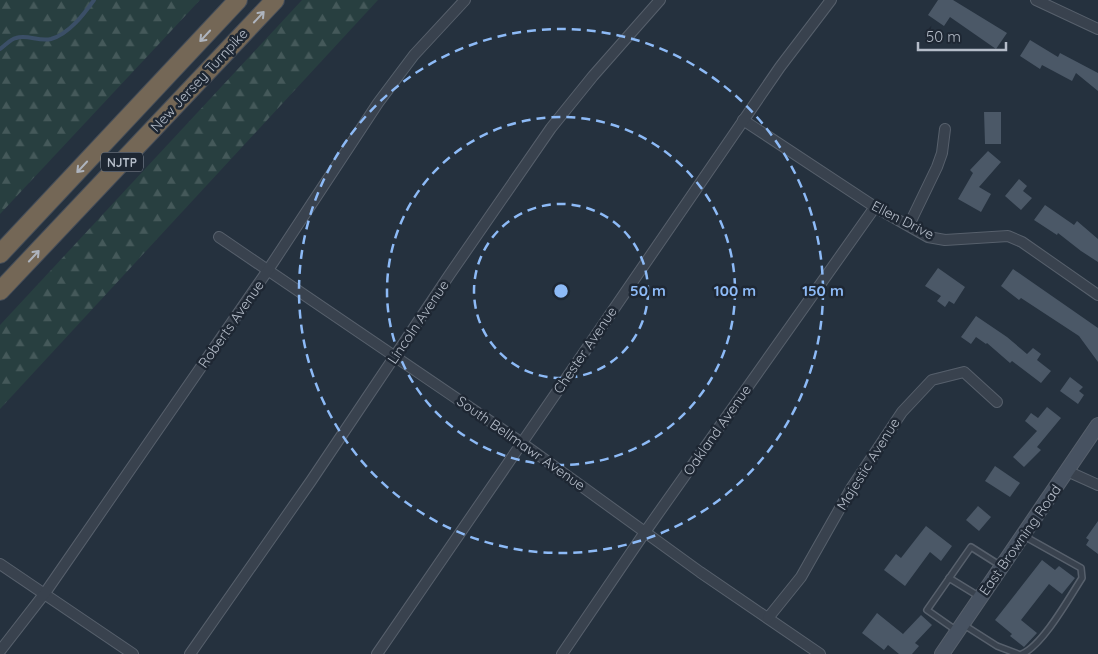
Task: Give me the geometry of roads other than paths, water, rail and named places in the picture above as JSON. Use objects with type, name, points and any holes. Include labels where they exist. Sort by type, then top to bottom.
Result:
[{"type":"highway","name":"New Jersey Turnpike","points":[[0,254],[238,0]]},
{"type":"highway","name":"New Jersey Turnpike","points":[[0,291],[275,0]]},
{"type":"main road","name":"East Browning Road","points":[[942,654],[1098,425]]},
{"type":"street","name":"Roberts Avenue","points":[[0,651],[45,593],[268,270],[414,54],[466,0]]},
{"type":"street","name":"Lincoln Avenue","points":[[190,654],[311,481],[450,274],[552,128],[593,76],[660,0]]},
{"type":"street","name":"Chester Avenue","points":[[377,654],[743,120],[780,67],[832,0]]},
{"type":"street","points":[[1036,0],[1098,29]]},
{"type":"street","name":"Ellen Drive","points":[[743,120],[875,207],[928,236],[945,240],[1008,236],[1022,242],[1098,295]]},
{"type":"street","points":[[909,225],[937,167],[942,153],[945,129]]},
{"type":"street","name":"Oakland Avenue","points":[[562,654],[645,532],[875,207]]},
{"type":"street","name":"South Bellmawr Avenue","points":[[219,237],[522,443],[645,532],[820,654]]},
{"type":"street","name":"Majestic Avenue","points":[[768,618],[801,576],[852,487],[902,412],[932,380],[964,372],[997,402]]},
{"type":"street","points":[[1067,472],[1098,485]]},
{"type":"street","points":[[0,564],[132,654]]},
{"type":"lane","points":[[1002,566],[971,547],[927,610],[996,646],[1020,654],[1028,652],[1040,640],[1082,578],[1081,568],[1023,536]]},
{"type":"lane","points":[[950,578],[981,597]]},
{"type":"waterway","points":[[0,49],[12,40],[20,37],[47,40],[64,33],[76,23],[94,0]]}]
